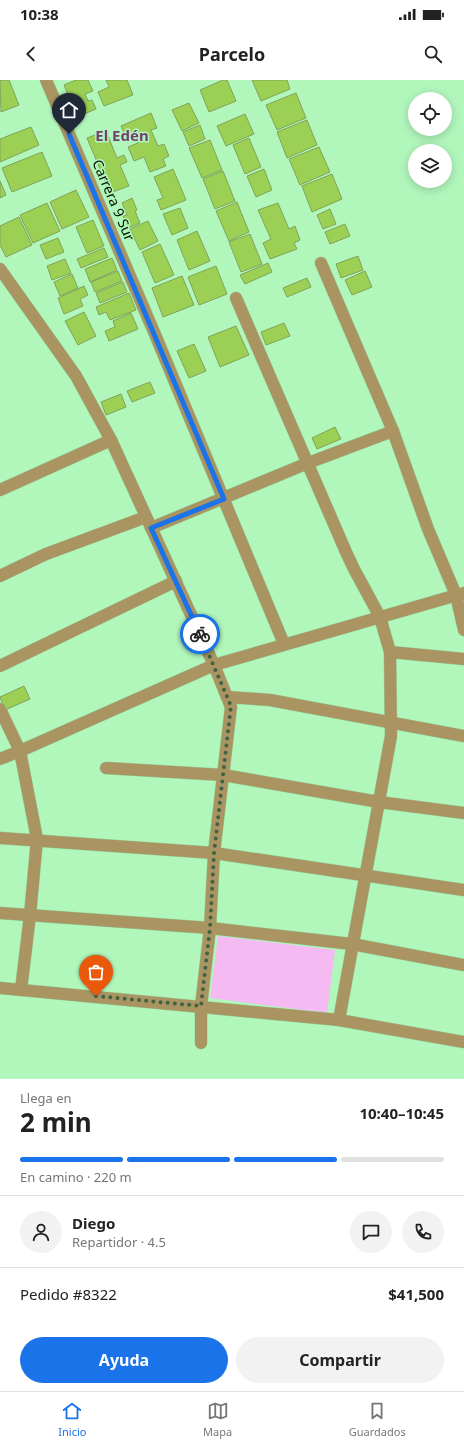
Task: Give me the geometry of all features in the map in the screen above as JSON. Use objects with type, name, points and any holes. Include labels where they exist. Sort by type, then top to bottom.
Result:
[{"type":"street","name":"Carrera 9 Sur","points":[[46,80],[154,332],[284,644]]},
{"type":"street","points":[[321,263],[393,431],[428,529],[460,594],[464,630]]},
{"type":"street","points":[[0,269],[76,376],[111,440],[214,665],[231,706],[214,853],[210,928],[201,1006],[201,1043]]},
{"type":"street","points":[[236,298],[354,569],[380,617],[390,652],[391,736],[339,1020]]},
{"type":"street","points":[[0,576],[46,554],[224,499],[308,463],[393,431]]},
{"type":"street","points":[[0,490],[111,440]]},
{"type":"street","points":[[0,666],[176,581]]},
{"type":"street","points":[[0,759],[214,665],[460,594]]},
{"type":"street","points":[[390,652],[464,659]]},
{"type":"street","points":[[227,697],[270,700],[464,736]]},
{"type":"street","points":[[0,709],[20,751],[37,840],[21,990]]},
{"type":"street","points":[[106,768],[223,775],[379,802],[464,813]]},
{"type":"street","points":[[0,838],[214,853],[365,874],[464,890]]},
{"type":"street","points":[[0,912],[210,928],[352,944],[464,964]]},
{"type":"street","points":[[0,988],[339,1020],[464,1042]]},
{"type":"shaded area","points":[[218,936],[335,950],[327,1013],[210,998]]},
{"type":"building","points":[[9,80],[19,105],[1,112],[0,81]]},
{"type":"building","points":[[76,80],[88,80],[93,91],[85,94],[88,101],[92,100],[96,109],[77,117],[64,85]]},
{"type":"building","points":[[106,80],[127,80],[133,95],[104,106],[98,92],[109,87]]},
{"type":"building","points":[[223,80],[227,80],[236,101],[209,112],[200,90]]},
{"type":"building","points":[[252,80],[287,80],[290,89],[261,101]]},
{"type":"building","points":[[296,93],[306,118],[277,130],[266,105]]},
{"type":"building","points":[[189,103],[199,123],[182,131],[172,110]]},
{"type":"building","points":[[151,113],[157,128],[151,130],[158,146],[164,144],[169,156],[163,159],[166,166],[150,172],[144,157],[134,161],[128,147],[138,143],[135,137],[127,140],[121,126]]},
{"type":"building","points":[[245,114],[254,134],[226,146],[217,126]]},
{"type":"building","points":[[307,120],[317,145],[287,158],[277,132]]},
{"type":"building","points":[[200,125],[205,139],[189,146],[183,132]]},
{"type":"building","points":[[31,127],[39,145],[0,162],[0,139]]},
{"type":"building","points":[[106,131],[117,158],[124,155],[127,162],[120,165],[129,186],[110,193],[87,138]]},
{"type":"building","points":[[249,138],[261,167],[245,174],[233,145]]},
{"type":"building","points":[[210,140],[222,170],[202,178],[189,148]]},
{"type":"building","points":[[319,147],[330,172],[300,185],[289,159]]},
{"type":"building","points":[[42,152],[52,176],[12,192],[2,168]]},
{"type":"building","points":[[173,169],[186,200],[161,210],[157,200],[163,198],[154,177]]},
{"type":"building","points":[[264,169],[272,190],[256,197],[247,176]]},
{"type":"building","points":[[223,171],[235,201],[215,209],[203,179]]},
{"type":"building","points":[[332,174],[342,199],[312,212],[302,186]]},
{"type":"building","points":[[0,181],[6,195],[0,198]]},
{"type":"building","points":[[76,190],[89,217],[62,229],[50,202]]},
{"type":"building","points":[[132,198],[140,223],[128,228],[123,216],[127,215],[122,203]]},
{"type":"building","points":[[237,202],[249,232],[229,241],[216,211]]},
{"type":"building","points":[[47,203],[60,231],[33,243],[20,215]]},
{"type":"building","points":[[278,203],[289,229],[295,226],[300,240],[294,243],[297,249],[270,259],[263,243],[271,239],[258,210]]},
{"type":"building","points":[[180,208],[188,228],[172,235],[163,214]]},
{"type":"building","points":[[330,209],[336,224],[323,229],[317,215]]},
{"type":"building","points":[[19,217],[32,245],[6,257],[0,245],[0,226]]},
{"type":"building","points":[[93,220],[104,246],[87,253],[76,227]]},
{"type":"building","points":[[148,221],[158,241],[140,250],[130,229]]},
{"type":"building","points":[[345,224],[350,236],[330,244],[325,232]]},
{"type":"building","points":[[197,231],[210,261],[189,270],[177,240]]},
{"type":"building","points":[[250,234],[262,264],[241,272],[229,242]]},
{"type":"building","points":[[58,238],[64,252],[46,259],[40,245]]},
{"type":"building","points":[[160,244],[174,275],[155,283],[142,252]]},
{"type":"building","points":[[104,248],[108,257],[81,268],[77,259]]},
{"type":"building","points":[[358,256],[363,270],[341,278],[336,264]]},
{"type":"building","points":[[112,258],[117,270],[90,282],[85,269]]},
{"type":"building","points":[[65,259],[71,273],[52,280],[47,266]]},
{"type":"building","points":[[268,263],[272,272],[245,284],[240,275]]},
{"type":"building","points":[[216,266],[227,294],[199,305],[188,277]]},
{"type":"building","points":[[118,271],[122,281],[95,292],[91,282]]},
{"type":"building","points":[[365,271],[372,287],[352,295],[345,280]]},
{"type":"building","points":[[72,274],[78,288],[60,296],[54,282]]},
{"type":"building","points":[[182,276],[194,305],[163,317],[152,288]]},
{"type":"building","points":[[307,278],[311,287],[287,297],[283,288]]},
{"type":"building","points":[[123,282],[127,292],[100,303],[96,293]]},
{"type":"building","points":[[84,286],[88,295],[80,299],[83,306],[64,314],[58,298]]},
{"type":"building","points":[[129,293],[136,310],[110,320],[106,312],[99,315],[96,307]]},
{"type":"building","points":[[84,312],[96,336],[78,345],[65,321]]},
{"type":"building","points":[[131,313],[138,329],[109,341],[105,331],[115,327],[113,321]]},
{"type":"building","points":[[284,323],[290,336],[266,345],[261,332]]},
{"type":"building","points":[[236,326],[249,355],[220,367],[208,337]]},
{"type":"building","points":[[194,344],[206,371],[189,378],[177,351]]},
{"type":"building","points":[[150,382],[155,393],[132,402],[127,391]]},
{"type":"building","points":[[121,394],[126,407],[106,415],[101,402]]},
{"type":"building","points":[[335,427],[341,439],[317,449],[312,438]]},
{"type":"building","points":[[24,686],[30,699],[5,710],[0,697]]},
{"type":"way so far","points":[[96,996],[201,1006],[210,928],[214,853],[231,706],[200,634]]},
{"type":"district","name":"El Edén","points":[[122,135]]},
{"type":"route","points":[[69,134],[224,499],[151,528],[200,634]]}]
